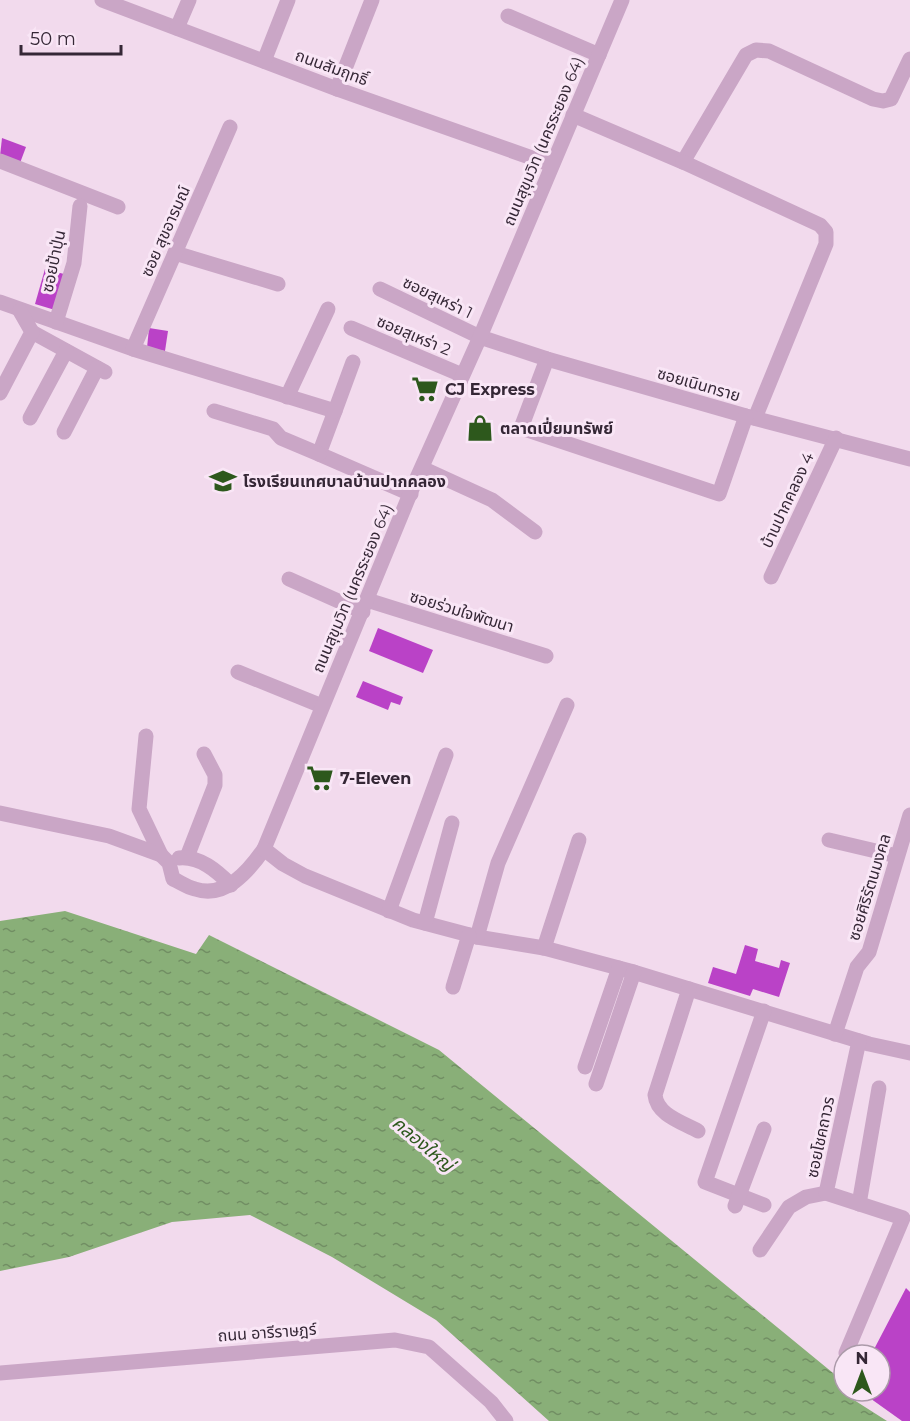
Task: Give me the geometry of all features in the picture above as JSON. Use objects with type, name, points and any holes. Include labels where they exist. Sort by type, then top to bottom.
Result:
[{"type":"street","name":"ถนนสัมฤทธิ์","points":[[102,0],[337,89],[552,165]]},
{"type":"street","points":[[177,28],[189,0]]},
{"type":"street","points":[[264,61],[288,0]]},
{"type":"street","points":[[337,89],[372,0]]},
{"type":"street","name":"ถนนสุขุมวิท (นครระยอง 64)","points":[[231,885],[255,862],[264,849],[411,494],[622,0]]},
{"type":"street","points":[[508,16],[599,55]]},
{"type":"street","points":[[683,162],[746,55],[756,50],[769,51],[873,99],[883,101],[891,99],[910,59]]},
{"type":"street","points":[[547,358],[521,428],[719,494],[826,244],[826,232],[820,225],[683,162],[573,115]]},
{"type":"street","name":"ซอย สุขอารมณ์","points":[[132,349],[230,127]]},
{"type":"street","points":[[0,161],[118,207]]},
{"type":"street","name":"ซอยป้าปุ่น","points":[[56,322],[74,263],[80,206]]},
{"type":"street","points":[[175,254],[278,284]]},
{"type":"street","name":"ซอยสุเหร่า 1","points":[[380,289],[480,337]]},
{"type":"street","points":[[7,309],[56,322],[132,349],[334,411]]},
{"type":"street","points":[[7,309],[32,332],[101,370],[64,432]]},
{"type":"street","points":[[287,397],[328,309]]},
{"type":"street","name":"ซอยสุเหร่า 2","points":[[351,328],[462,375]]},
{"type":"street","points":[[0,393],[32,332]]},
{"type":"street","name":"ซอยเนินทราย","points":[[480,337],[750,417],[910,459]]},
{"type":"street","points":[[30,418],[66,351]]},
{"type":"street","points":[[319,454],[353,362]]},
{"type":"street","points":[[214,411],[273,429],[281,438],[411,494]]},
{"type":"street","name":"บ้านปากคลอง 4","points":[[771,576],[836,438]]},
{"type":"street","points":[[422,468],[492,500],[536,532]]},
{"type":"street","name":"ซอยร่วมใจพัฒนา","points":[[288,579],[365,606],[546,656]]},
{"type":"street","points":[[238,672],[322,706]]},
{"type":"street","points":[[453,987],[498,863],[567,705]]},
{"type":"street","points":[[0,813],[109,836],[165,859],[187,857],[214,868],[231,885],[212,891],[196,890],[173,879],[165,859],[139,809],[146,736]]},
{"type":"street","points":[[187,857],[215,785],[215,775],[204,754]]},
{"type":"street","points":[[389,911],[446,755]]},
{"type":"street","name":"ซอยศิริรัตนมงคล","points":[[835,1034],[857,967],[869,952],[910,815]]},
{"type":"street","points":[[425,923],[452,823]]},
{"type":"street","points":[[544,948],[579,840]]},
{"type":"street","points":[[829,840],[897,856]]},
{"type":"street","points":[[264,849],[283,864],[304,876],[389,911],[425,923],[473,936],[544,948],[626,970],[859,1041],[910,1053]]},
{"type":"street","points":[[585,1067],[626,970]]},
{"type":"street","points":[[596,1084],[626,970]]},
{"type":"street","points":[[689,989],[655,1095],[656,1104],[662,1111],[698,1131]]},
{"type":"street","points":[[764,1011],[705,1182],[737,1201],[764,1205]]},
{"type":"street","name":"ซอยโชคถาวร","points":[[850,1343],[903,1218],[826,1193],[859,1041]]},
{"type":"street","points":[[859,1204],[879,1088]]},
{"type":"street","points":[[737,1201],[764,1129]]},
{"type":"street","points":[[760,1250],[789,1207],[806,1197],[826,1193]]},
{"type":"street","name":"ถนน อารีราษฎร์","points":[[0,1373],[394,1340],[429,1347],[491,1402],[506,1421]]},
{"type":"water","name":"คลองใหญ่","points":[[65,911],[196,954],[209,935],[439,1050],[832,1372],[832,1403],[859,1403],[887,1421],[549,1421],[436,1320],[332,1257],[250,1215],[172,1222],[69,1257],[0,1271],[0,921]]},
{"type":"building","points":[[2,138],[26,147],[20,163],[0,156]]},
{"type":"building","points":[[45,269],[64,274],[55,310],[35,304]]},
{"type":"building","points":[[149,328],[168,331],[165,351],[147,348]]},
{"type":"building","points":[[378,628],[433,650],[423,673],[369,651]]},
{"type":"building","points":[[363,681],[403,697],[400,705],[391,702],[388,710],[356,697]]},
{"type":"building","points":[[745,945],[758,949],[755,961],[779,968],[781,960],[790,963],[779,997],[753,989],[750,996],[708,983],[713,967],[736,974]]},
{"type":"building","points":[[906,1288],[910,1292],[910,1421],[902,1421],[877,1403],[892,1403],[892,1343],[877,1343]]},
{"type":"place","name":"CJ Express","points":[[425,389]]},
{"type":"place","name":"ตลาดเปี่ยมทรัพย์","points":[[480,428]]},
{"type":"place","name":"โรงเรียนเทศบาลบ้านปากคลอง","points":[[223,481]]},
{"type":"place","name":"7-Eleven","points":[[320,778]]}]
